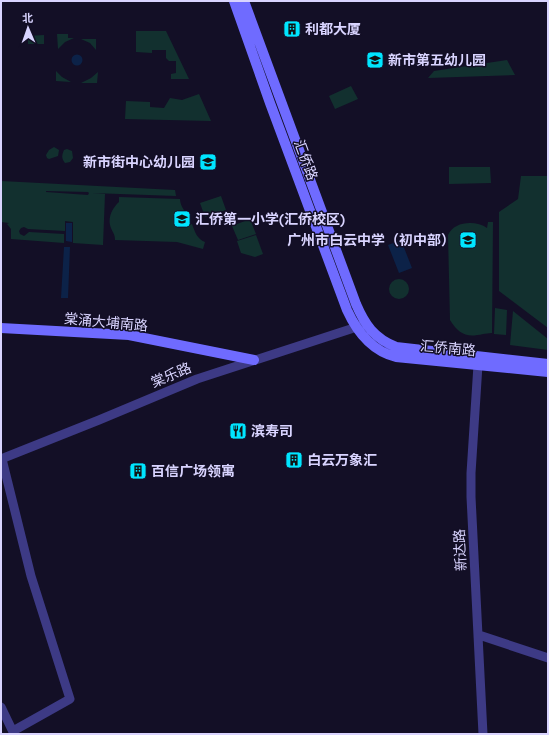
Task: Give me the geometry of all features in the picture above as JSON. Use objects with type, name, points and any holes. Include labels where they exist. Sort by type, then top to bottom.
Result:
[{"type":"street","name":"汇侨路","points":[[234,1],[342,298],[356,328]]},
{"type":"street","name":"汇侨路","points":[[244,1],[356,304],[366,324]]},
{"type":"street","name":"棠乐路","points":[[2,459],[197,379],[366,324]]},
{"type":"street","name":"汇侨南路","points":[[366,324],[375,335],[396,347],[548,372]]},
{"type":"street","name":"棠涌大埔南路","points":[[1,328],[129,335],[254,360]]},
{"type":"street","name":"汇侨南路","points":[[356,328],[364,339],[386,354],[407,359],[478,365],[499,363],[548,364]]},
{"type":"street","name":"新达路","points":[[478,365],[471,492],[483,734]]},
{"type":"street","points":[[1,707],[13,733],[70,699],[31,576],[2,459]]},
{"type":"street","points":[[478,635],[548,658]]},
{"type":"green space","points":[[136,31],[166,31],[189,79],[171,79],[171,74],[176,73],[176,61],[169,61],[166,58],[166,50],[152,50],[152,53],[136,52]]},
{"type":"green space","points":[[57,34],[68,34],[68,38],[74,38],[65,42],[58,49]]},
{"type":"green space","points":[[44,35],[44,44],[28,44],[28,36]]},
{"type":"green space","points":[[81,39],[96,39],[96,50],[90,43]]},
{"type":"green space","points":[[507,60],[515,75],[428,78],[434,71]]},
{"type":"green space","points":[[56,71],[62,77],[71,82],[56,81]]},
{"type":"green space","points":[[98,72],[97,83],[81,83],[91,78]]},
{"type":"green space","points":[[351,86],[358,99],[335,109],[329,96]]},
{"type":"green space","points":[[199,94],[211,121],[125,119],[126,101],[150,102],[150,107],[164,108],[170,98],[182,100]]},
{"type":"green space","points":[[54,147],[59,150],[58,156],[49,159],[47,158],[46,155],[49,150]]},
{"type":"green space","points":[[67,149],[72,151],[73,158],[70,162],[65,163],[62,155],[64,150]]},
{"type":"green space","points":[[449,167],[490,167],[491,183],[449,184]]},
{"type":"green space","points":[[521,176],[548,176],[548,328],[499,291],[499,212],[518,199]]},
{"type":"green space","points":[[1,181],[175,190],[176,196],[92,193],[105,194],[103,245],[73,243],[73,222],[65,221],[65,231],[28,229],[24,227],[19,231],[20,234],[24,236],[29,232],[64,234],[64,243],[11,239],[11,229],[7,224],[9,223],[1,222]],"holes":[[[46,191],[88,192],[88,195]]]},
{"type":"green space","points":[[221,196],[226,210],[205,217],[200,203]]},
{"type":"green space","points":[[119,197],[180,199],[181,205],[187,217],[187,226],[192,224],[198,237],[205,242],[203,249],[177,242],[115,240],[110,225],[110,217],[112,210],[119,202]]},
{"type":"green space","points":[[250,219],[256,234],[238,240],[232,226]]},
{"type":"green space","points":[[488,222],[493,222],[492,333],[467,335],[460,332],[450,320],[448,235],[455,227],[466,223],[482,225],[487,228]]},
{"type":"green space","points":[[256,235],[263,254],[255,257],[241,253],[237,241]]},
{"type":"green space","points":[[399,279],[406,282],[409,289],[406,296],[399,299],[392,296],[389,289],[392,282]]},
{"type":"green space","points":[[495,308],[507,310],[506,335],[494,334]]},
{"type":"green space","points":[[513,311],[548,339],[548,350],[510,345]]},
{"type":"water","points":[[75,55],[79,55],[81,56],[81,64],[75,65],[72,62],[72,58]]},
{"type":"water","points":[[66,223],[72,223],[72,242],[66,241]]},
{"type":"water","points":[[401,240],[412,268],[399,273],[388,245]]},
{"type":"water","points":[[64,247],[70,247],[68,298],[61,298]]},
{"type":"place","name":"利都大厦","points":[[292,29]]},
{"type":"place","name":"新市第五幼儿园","points":[[375,60]]},
{"type":"place","name":"新市街中心幼儿园","points":[[208,162]]},
{"type":"place","name":"汇侨第一小学(汇侨校区)","points":[[182,219]]},
{"type":"place","name":"广州市白云中学（初中部）","points":[[468,240]]},
{"type":"place","name":"滨寿司","points":[[238,431]]},
{"type":"place","name":"白云万象汇","points":[[294,460]]},
{"type":"place","name":"百信广场领寓","points":[[138,471]]}]
